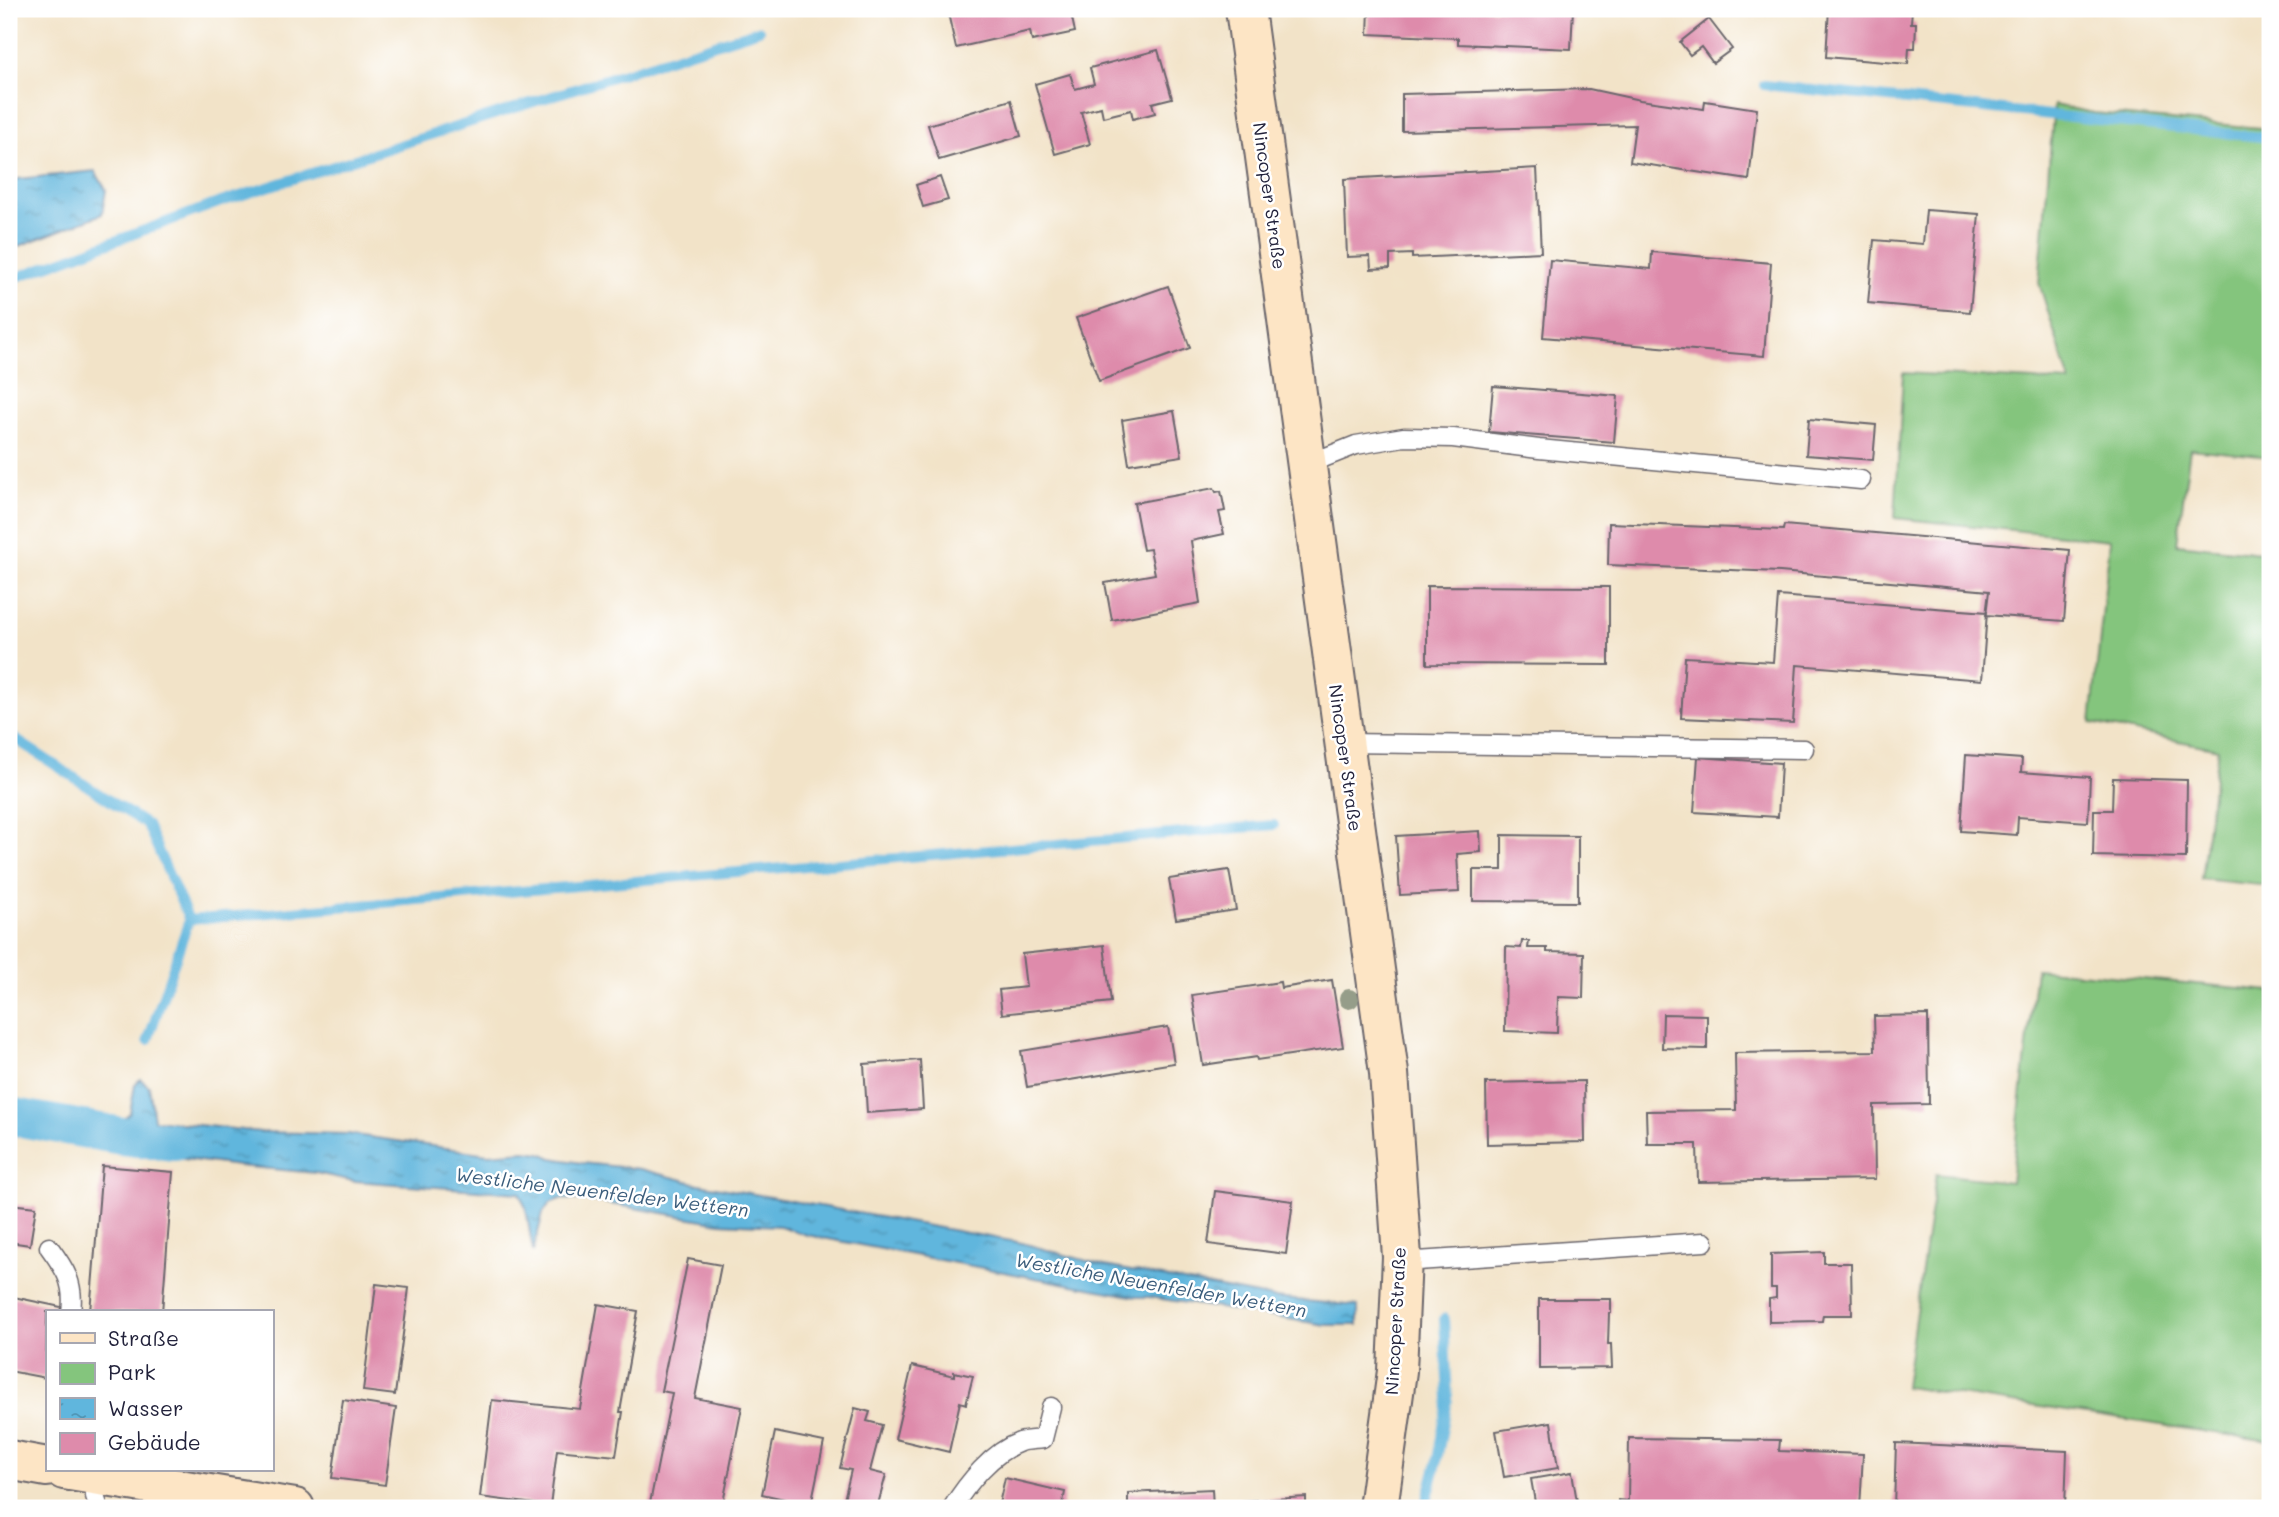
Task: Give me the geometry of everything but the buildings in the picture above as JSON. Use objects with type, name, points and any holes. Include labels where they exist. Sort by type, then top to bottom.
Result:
[{"type":"main road","name":"Nincoper Straße","points":[[1245,9],[1388,1073],[1402,1262],[1397,1371],[1378,1508]]},
{"type":"main road","points":[[64,1472],[295,1508]]},
{"type":"lane","points":[[1306,465],[1356,445],[1404,437],[1452,438],[1861,480]]},
{"type":"lane","points":[[1343,743],[1804,749]]},
{"type":"lane","points":[[1402,1262],[1704,1242]]},
{"type":"lane","points":[[49,1247],[69,1276],[71,1310]]},
{"type":"lane","points":[[952,1508],[962,1492],[1001,1453],[1020,1443],[1043,1439],[1051,1406]]},
{"type":"green space","points":[[2054,105],[2094,113],[2270,129],[2270,457],[2190,449],[2177,544],[2270,554],[2270,886],[2201,879],[2218,749],[2091,723],[2110,540],[1895,518],[1903,373],[2070,382],[2039,283]]},
{"type":"green space","points":[[2036,969],[2270,991],[2270,1441],[1905,1387],[1936,1174],[2011,1182]]},
{"type":"water","points":[[95,171],[106,190],[102,214],[9,250],[9,180]]},
{"type":"water","points":[[140,1079],[149,1086],[154,1120],[261,1132],[348,1134],[488,1154],[525,1151],[582,1163],[640,1169],[699,1184],[1022,1243],[1105,1266],[1273,1298],[1358,1306],[1358,1325],[1326,1325],[1136,1297],[807,1235],[780,1226],[720,1223],[588,1200],[560,1199],[550,1203],[543,1213],[533,1252],[526,1208],[519,1193],[354,1181],[316,1173],[121,1151],[125,1117],[130,1113],[135,1085]]},
{"type":"water","points":[[9,1099],[107,1115],[104,1145],[9,1132]]},
{"type":"waterway","points":[[9,280],[218,203],[759,30]]},
{"type":"waterway","points":[[1764,85],[2270,138]]},
{"type":"waterway","points":[[9,735],[147,825],[189,920]]},
{"type":"waterway","points":[[148,1040],[189,920],[1274,825]]},
{"type":"waterway","name":"Westliche Neuenfelder Wettern","points":[[9,1116],[122,1136],[175,1142]]},
{"type":"waterway","name":"Westliche Neuenfelder Wettern","points":[[1425,1508],[1448,1399],[1444,1318]]}]
